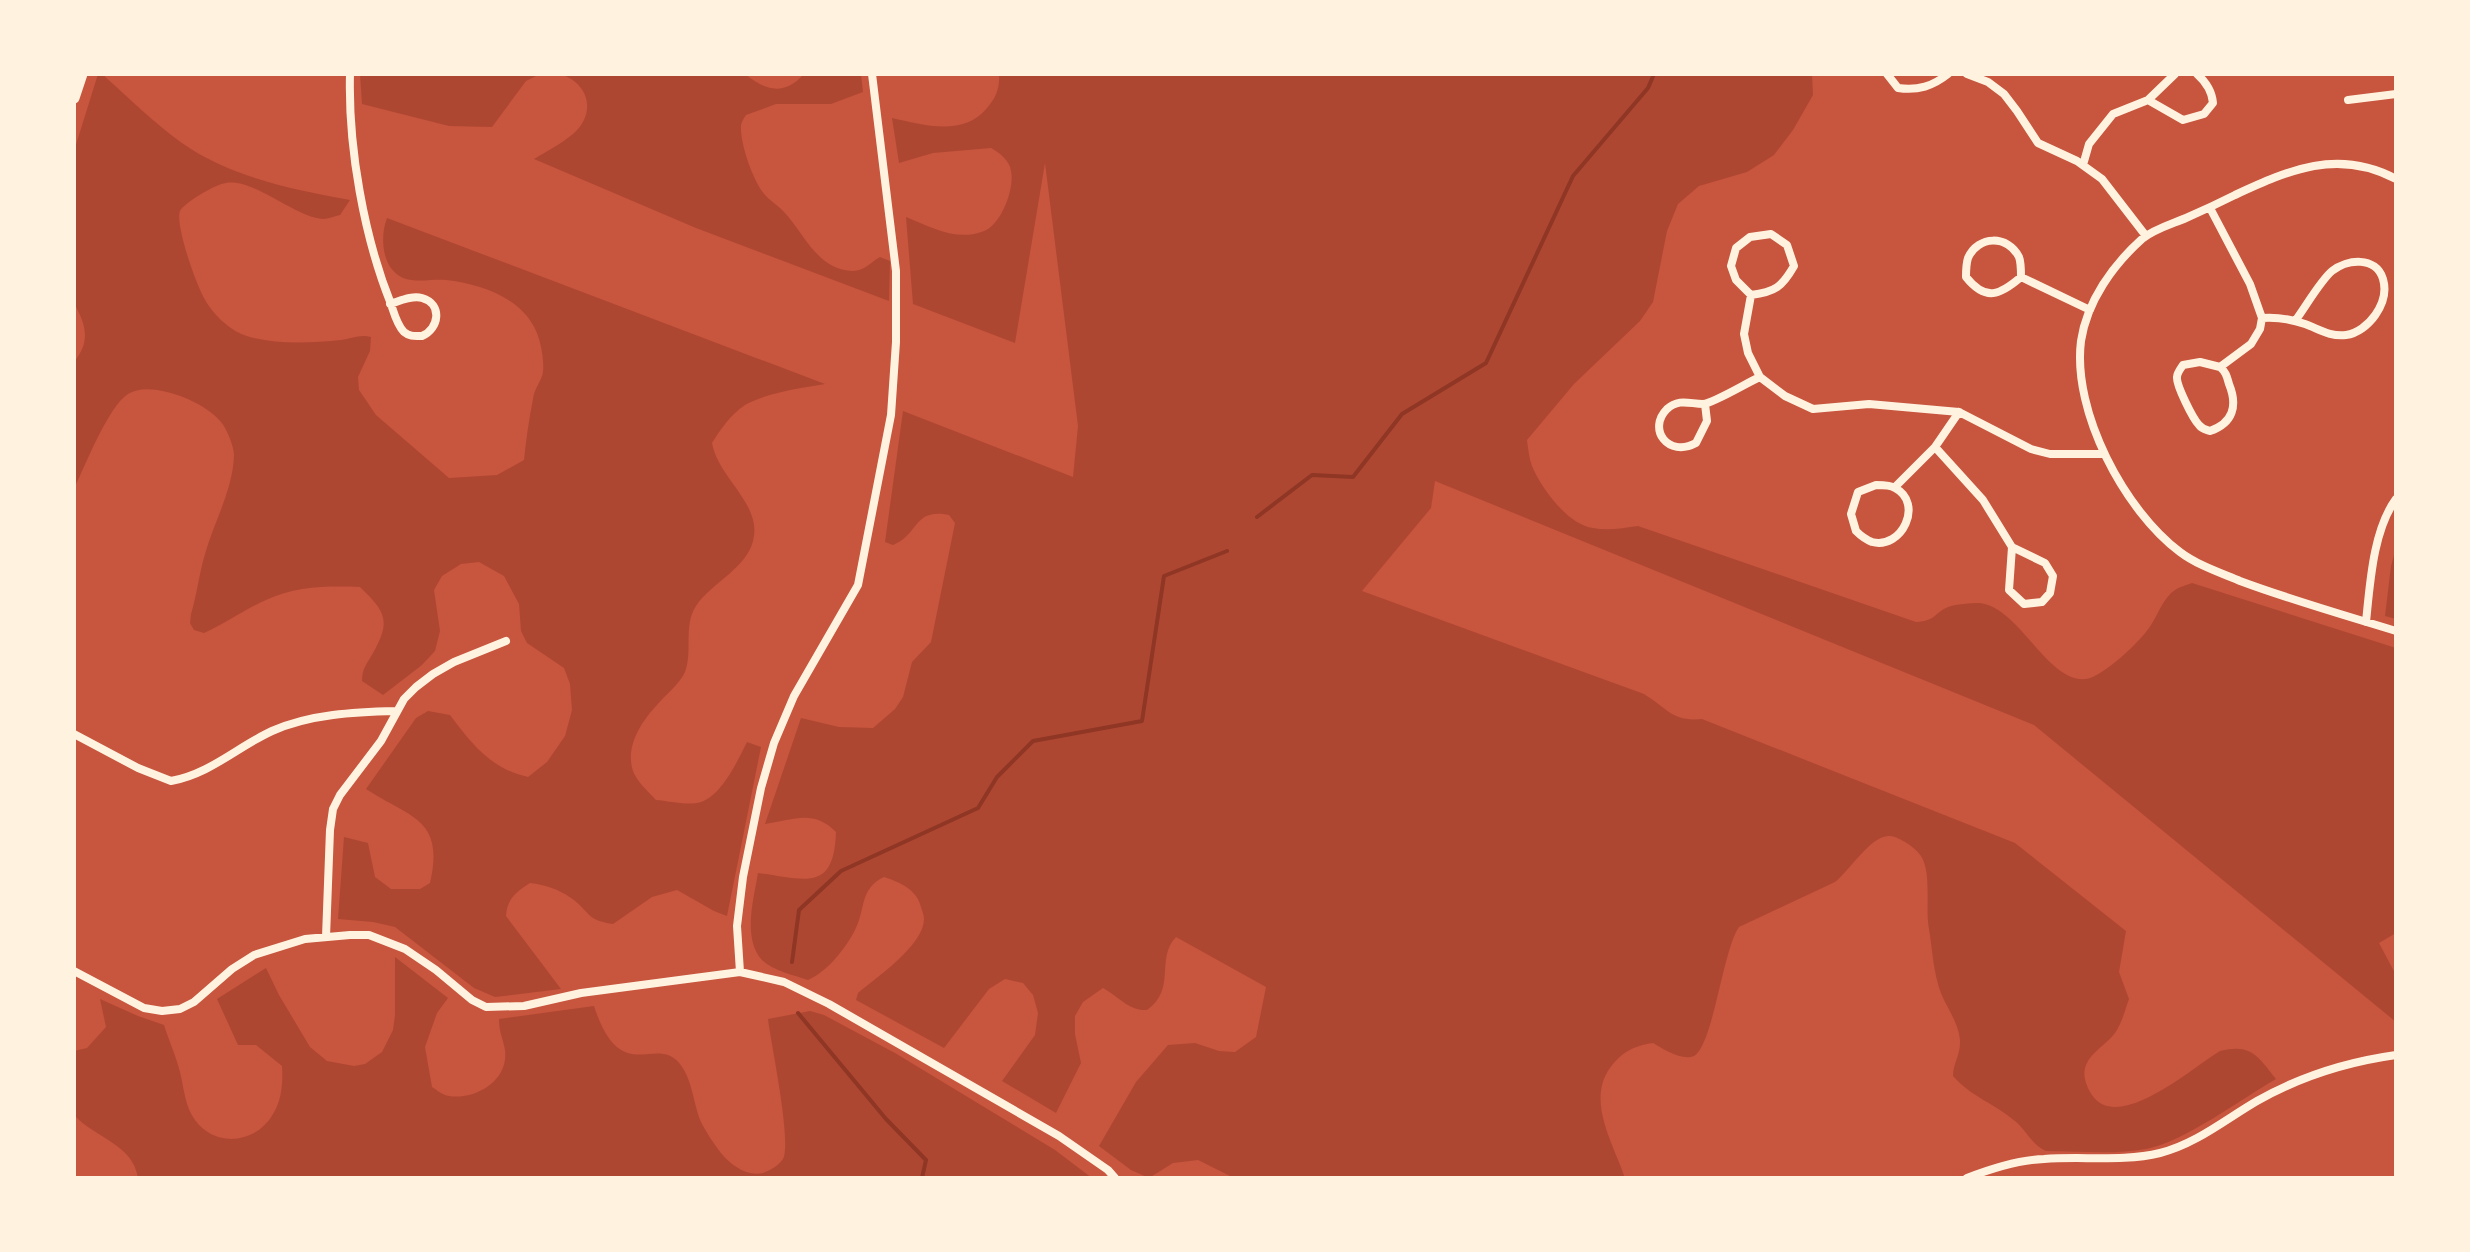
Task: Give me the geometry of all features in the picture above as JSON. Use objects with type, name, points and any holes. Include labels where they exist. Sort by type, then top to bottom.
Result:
[{"type":"main road","points":[[74,98],[82,74]]},
{"type":"street","points":[[350,74],[354,143],[368,234],[390,304],[401,329],[407,334],[422,336],[434,327],[437,318],[435,309],[424,298],[413,297],[390,304]]},
{"type":"street","points":[[740,972],[737,926],[743,877],[761,788],[774,743],[794,696],[858,585],[891,415],[896,342],[896,271],[872,74]]},
{"type":"street","points":[[1887,74],[1898,88],[1913,90],[1933,85],[1948,74]]},
{"type":"street","points":[[1967,74],[1988,82],[2004,94],[2041,145],[2083,165],[2109,187],[2146,236]]},
{"type":"street","points":[[2083,165],[2089,144],[2113,114],[2148,100],[2175,74]]},
{"type":"street","points":[[2148,100],[2183,120],[2204,114],[2213,103],[2212,97],[2206,82],[2197,74]]},
{"type":"street","points":[[2348,100],[2396,94]]},
{"type":"street","points":[[2396,179],[2378,171],[2353,166],[2314,165],[2276,176],[2146,236],[2121,260],[2099,291],[2081,342],[2082,379],[2103,454],[2150,526],[2182,554],[2222,574],[2278,595],[2396,631]]},
{"type":"street","points":[[2210,208],[2250,284],[2262,318],[2260,329],[2251,344],[2220,367]]},
{"type":"street","points":[[1771,234],[1787,245],[1794,266],[1785,283],[1768,293],[1751,295],[1736,280],[1731,266],[1736,248],[1750,237],[1771,234]]},
{"type":"street","points":[[1996,240],[2007,244],[2019,258],[2021,277],[2001,292],[1988,294],[1975,289],[1966,277],[1967,261],[1973,249],[1986,241],[1996,240]]},
{"type":"street","points":[[2262,318],[2278,317],[2295,321],[2329,334],[2344,335],[2363,329],[2373,319],[2380,304],[2384,287],[2382,275],[2370,264],[2342,265],[2324,279],[2295,321]]},
{"type":"street","points":[[2021,277],[2090,310]]},
{"type":"street","points":[[1751,295],[1744,334],[1748,353],[1760,377],[1785,396],[1813,409],[1869,404],[1959,412],[2031,449],[2050,454],[2103,454]]},
{"type":"street","points":[[2191,363],[2220,367],[2225,371],[2234,403],[2222,427],[2210,431],[2200,427],[2177,376],[2183,365],[2191,363]]},
{"type":"street","points":[[1705,404],[1707,421],[1696,443],[1683,448],[1665,442],[1660,423],[1665,411],[1675,404],[1705,404],[1760,377]]},
{"type":"street","points":[[1895,487],[1935,447],[1959,412]]},
{"type":"street","points":[[1935,447],[1983,500],[2012,547],[2045,563],[2053,576],[2050,593],[2042,602],[2024,604],[2009,590],[2012,547]]},
{"type":"street","points":[[1876,485],[1895,487],[1905,496],[1909,513],[1904,531],[1887,542],[1871,542],[1856,531],[1851,514],[1858,492],[1876,485]]},
{"type":"street","points":[[2366,622],[2369,589],[2382,526],[2396,499]]},
{"type":"street","points":[[326,937],[330,830],[333,809],[340,795],[381,741],[404,699],[433,674],[454,662],[506,641]]},
{"type":"street","points":[[74,734],[152,775],[174,781],[213,766],[270,732],[286,726],[354,712],[396,711]]},
{"type":"street","points":[[74,971],[144,1008],[162,1011],[180,1009],[194,1002],[232,969],[254,955],[305,939],[326,937],[369,935],[385,939],[421,959],[472,1000],[486,1007],[524,1006],[581,993],[740,972],[784,982],[829,1004],[1059,1136],[1115,1178]]},
{"type":"street","points":[[1967,1178],[2041,1159],[2162,1153],[2197,1139],[2253,1103],[2298,1080],[2354,1062],[2396,1055]]},
{"type":"shaded area","points":[[98,74],[102,74],[182,143],[221,165],[285,186],[350,200],[340,215],[323,219],[300,212],[249,186],[226,183],[194,198],[180,211],[183,241],[204,298],[226,325],[238,332],[267,340],[292,342],[371,337],[370,351],[358,377],[359,390],[376,415],[449,478],[497,475],[524,460],[534,396],[543,372],[540,343],[525,314],[502,296],[475,285],[446,280],[413,280],[396,273],[384,251],[383,234],[387,218],[825,384],[773,394],[745,405],[712,443],[722,467],[750,512],[754,536],[746,557],[696,606],[690,622],[685,672],[645,719],[631,753],[635,775],[656,800],[690,804],[701,802],[716,792],[747,742],[761,747],[727,916],[677,890],[652,897],[613,924],[593,918],[561,892],[530,883],[513,896],[506,916],[561,989],[495,997],[474,988],[395,927],[338,919],[344,837],[368,843],[375,877],[391,889],[420,889],[430,883],[433,845],[428,832],[410,814],[366,789],[416,718],[428,711],[450,715],[493,762],[528,777],[547,762],[565,736],[572,710],[570,684],[564,668],[527,643],[521,631],[519,604],[504,576],[479,562],[461,564],[442,576],[434,590],[440,631],[435,651],[383,695],[362,681],[364,669],[379,642],[384,625],[376,603],[360,587],[300,589],[277,595],[204,633],[194,630],[190,623],[191,614],[201,569],[227,493],[234,455],[230,438],[221,422],[191,400],[150,389],[128,394],[113,411],[74,489],[74,362],[83,347],[85,333],[74,303],[74,151]]},
{"type":"shaded area","points":[[360,74],[556,74],[536,76],[526,81],[492,127],[449,126],[362,104]]},
{"type":"shaded area","points":[[560,74],[745,74],[775,89],[789,86],[804,74],[861,74],[863,92],[831,104],[776,104],[746,115],[741,134],[761,190],[785,213],[821,258],[830,265],[853,271],[864,268],[880,257],[890,261],[889,301],[696,228],[534,159],[573,134],[585,117],[587,108],[583,91],[570,78]]},
{"type":"shaded area","points":[[999,74],[1812,74],[1813,95],[1774,155],[1747,172],[1699,186],[1678,204],[1667,231],[1653,302],[1640,321],[1574,384],[1527,440],[1531,463],[1542,485],[1565,513],[1584,525],[1604,529],[1638,526],[1916,622],[1927,620],[1955,605],[1979,603],[1993,607],[2020,629],[2058,669],[2072,677],[2093,677],[2112,665],[2146,632],[2171,593],[2192,583],[2396,648],[2396,933],[2379,943],[2396,975],[2396,1022],[2034,725],[1435,481],[1431,508],[1362,591],[1644,694],[1677,716],[1702,719],[2015,843],[2126,931],[2119,972],[2129,999],[2115,1033],[2092,1056],[2085,1069],[2090,1092],[2104,1105],[2119,1107],[2156,1094],[2220,1051],[2231,1049],[2253,1053],[2276,1079],[2195,1129],[2161,1145],[2109,1152],[2046,1151],[2041,1148],[2015,1121],[1953,1076],[1960,1040],[1935,970],[1924,863],[1912,846],[1890,836],[1876,841],[1835,882],[1739,927],[1733,938],[1707,1035],[1694,1056],[1678,1056],[1653,1043],[1628,1051],[1610,1068],[1603,1081],[1601,1109],[1625,1178],[1234,1178],[1198,1160],[1173,1163],[1149,1178],[1131,1170],[1099,1146],[1136,1082],[1168,1045],[1195,1043],[1219,1051],[1235,1052],[1256,1037],[1266,987],[1176,937],[1167,955],[1161,993],[1147,1010],[1129,1006],[1103,988],[1083,1002],[1075,1016],[1081,1063],[1056,1113],[1002,1081],[1035,1035],[1038,1013],[1033,995],[1023,983],[1005,979],[989,989],[944,1048],[856,1000],[858,993],[908,950],[922,929],[924,918],[919,901],[902,884],[884,877],[870,887],[851,937],[835,959],[815,976],[808,980],[767,964],[752,941],[752,906],[758,873],[814,878],[830,865],[834,852],[836,832],[819,820],[803,818],[765,824],[801,718],[839,727],[873,728],[895,709],[903,697],[912,662],[931,642],[955,523],[949,515],[929,515],[901,541],[893,545],[885,542],[903,411],[1073,477],[1078,426],[1045,163],[1015,343],[913,304],[906,217],[954,234],[984,231],[1001,214],[1012,178],[1009,164],[991,148],[933,153],[899,163],[892,118],[942,126],[967,123],[978,117],[993,100]]},
{"type":"shaded area","points":[[2396,548],[2396,619],[2385,616]]},
{"type":"shaded area","points":[[395,957],[448,998],[437,1013],[425,1047],[432,1087],[442,1094],[469,1095],[496,1079],[505,1061],[499,1019],[594,1006],[604,1031],[615,1046],[627,1053],[671,1056],[680,1064],[688,1078],[701,1122],[721,1153],[740,1169],[763,1173],[783,1159],[785,1149],[783,1114],[768,1019],[810,1011],[824,1015],[895,1053],[1055,1150],[1092,1178],[138,1178],[135,1166],[121,1149],[74,1115],[74,1051],[87,1048],[106,1027],[100,999],[164,1025],[189,1109],[203,1129],[213,1135],[235,1139],[256,1132],[266,1124],[278,1103],[282,1066],[256,1045],[238,1045],[217,999],[266,968],[310,1047],[327,1061],[354,1066],[365,1064],[382,1052],[393,1030]]},
{"type":"waterway","points":[[1257,517],[1312,475],[1353,477],[1402,414],[1486,363],[1573,176],[1648,88],[1654,74]]},
{"type":"waterway","points":[[792,962],[799,910],[841,871],[978,808],[997,777],[1033,741],[1142,721],[1164,576],[1227,551]]},
{"type":"waterway","points":[[798,1013],[886,1119],[926,1160],[922,1178]]}]
